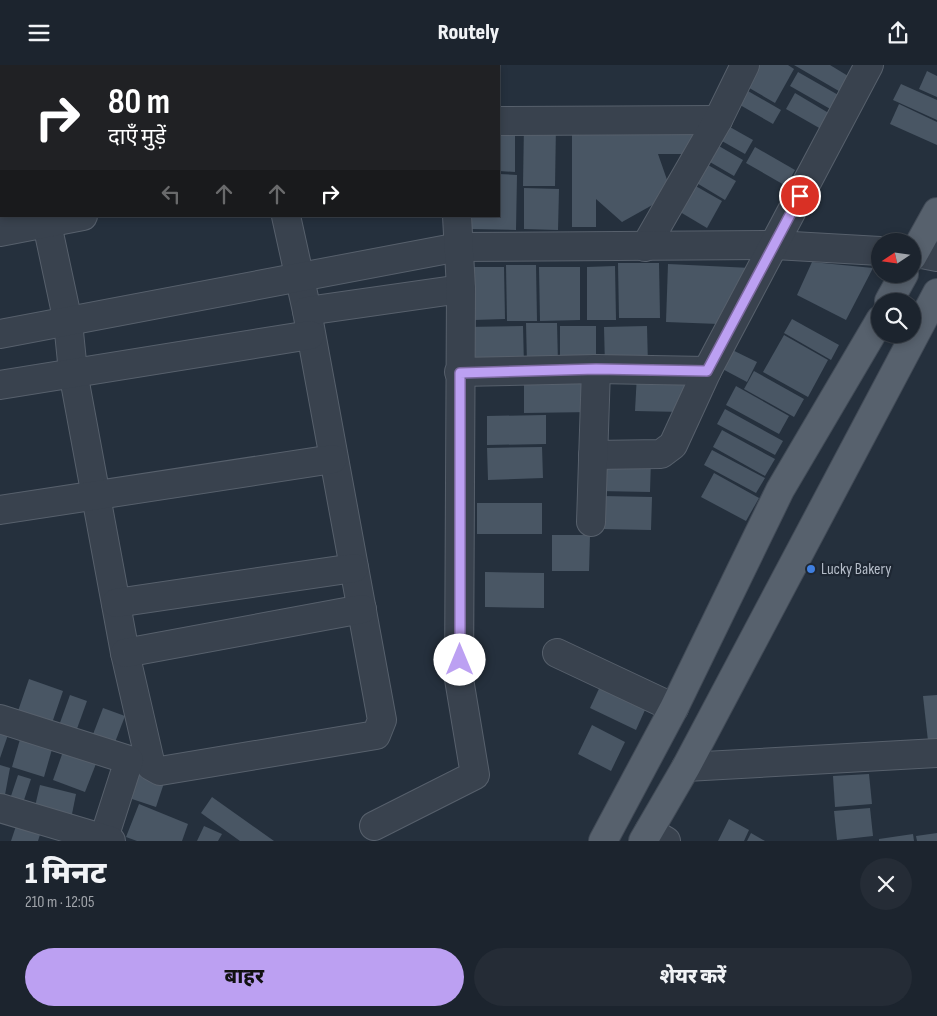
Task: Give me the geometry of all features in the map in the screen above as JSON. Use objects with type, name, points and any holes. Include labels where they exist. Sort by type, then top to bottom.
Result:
[{"type":"main road","points":[[921,247],[937,212]]},
{"type":"main road","points":[[653,838],[686,767],[937,293]]},
{"type":"main road","points":[[603,841],[674,708],[780,490],[871,335]]},
{"type":"main road","points":[[650,752],[686,767]]},
{"type":"street","points":[[646,247],[718,120],[746,65]]},
{"type":"street","points":[[593,455],[661,454],[673,445],[707,371],[870,65]]},
{"type":"street","points":[[500,121],[718,120]]},
{"type":"street","points":[[0,231],[78,217]]},
{"type":"street","points":[[47,224],[68,322],[73,373],[125,653],[150,766],[160,771],[376,735],[382,720],[309,323],[286,217]]},
{"type":"street","points":[[374,826],[475,775],[460,679],[461,289],[457,217]]},
{"type":"street","points":[[0,334],[459,247],[774,245],[871,250]]},
{"type":"street","points":[[0,385],[73,373],[461,289]]},
{"type":"street","points":[[460,373],[596,369],[707,371]]},
{"type":"street","points":[[591,522],[596,369]]},
{"type":"street","points":[[0,510],[333,459]]},
{"type":"street","points":[[116,603],[354,568]]},
{"type":"street","points":[[125,653],[362,609]]},
{"type":"street","points":[[557,653],[674,708]]},
{"type":"street","points":[[0,719],[129,760],[106,840],[0,808]]},
{"type":"street","points":[[686,767],[937,753]]},
{"type":"building","points":[[748,65],[788,65],[794,69],[775,103],[739,82]]},
{"type":"building","points":[[794,65],[830,65],[853,79],[844,94]]},
{"type":"building","points":[[927,71],[937,76],[937,97],[919,89]]},
{"type":"building","points":[[798,72],[840,96],[832,110],[790,86]]},
{"type":"building","points":[[901,84],[937,100],[937,120],[893,100]]},
{"type":"building","points":[[741,87],[781,110],[773,124],[733,101]]},
{"type":"building","points":[[795,93],[837,118],[828,133],[786,109]]},
{"type":"building","points":[[899,104],[937,122],[937,145],[890,124]]},
{"type":"building","points":[[721,122],[753,140],[745,154],[713,136]]},
{"type":"building","points":[[524,124],[556,124],[555,186],[523,186]]},
{"type":"building","points":[[500,125],[515,125],[515,172],[500,171]]},
{"type":"building","points":[[572,126],[693,126],[693,154],[658,154],[672,194],[622,222],[596,199],[596,227],[572,227]]},
{"type":"building","points":[[712,142],[743,160],[734,176],[703,158]]},
{"type":"building","points":[[755,147],[795,170],[786,186],[746,163]]},
{"type":"building","points":[[701,161],[736,181],[725,200],[690,179]]},
{"type":"building","points":[[500,174],[517,175],[516,230],[471,229],[472,217],[500,217]]},
{"type":"building","points":[[685,180],[722,201],[707,228],[670,206]]},
{"type":"building","points":[[524,188],[559,189],[558,230],[524,229]]},
{"type":"building","points":[[812,262],[871,268],[871,272],[846,320],[797,295]]},
{"type":"building","points":[[618,263],[659,263],[660,318],[619,318]]},
{"type":"building","points":[[668,264],[751,268],[719,324],[666,322]]},
{"type":"building","points":[[506,265],[536,265],[537,321],[507,321]]},
{"type":"building","points":[[615,266],[616,320],[587,320],[587,267]]},
{"type":"building","points":[[474,267],[504,267],[505,319],[474,320]]},
{"type":"building","points":[[539,267],[580,267],[580,320],[540,321]]},
{"type":"building","points":[[792,319],[839,345],[831,360],[784,333]]},
{"type":"building","points":[[526,323],[557,323],[558,364],[527,364]]},
{"type":"building","points":[[523,326],[524,366],[466,366],[465,327]]},
{"type":"building","points":[[560,326],[596,326],[596,360],[560,360]]},
{"type":"building","points":[[647,326],[648,366],[605,366],[604,327]]},
{"type":"building","points":[[784,335],[828,360],[808,397],[763,372]]},
{"type":"building","points":[[722,345],[757,362],[747,382],[713,364]]},
{"type":"building","points":[[754,371],[804,399],[794,417],[744,389]]},
{"type":"building","points":[[637,374],[700,378],[682,412],[635,411]]},
{"type":"building","points":[[591,380],[592,412],[524,413],[524,381]]},
{"type":"building","points":[[736,386],[789,416],[779,434],[726,405]]},
{"type":"building","points":[[725,409],[783,441],[775,455],[717,424]]},
{"type":"building","points":[[546,415],[546,444],[487,445],[487,416]]},
{"type":"building","points":[[722,430],[775,459],[765,476],[713,447]]},
{"type":"building","points":[[542,447],[543,478],[488,480],[487,448]]},
{"type":"building","points":[[712,450],[765,478],[756,493],[704,465]]},
{"type":"building","points":[[600,458],[651,459],[650,492],[599,491]]},
{"type":"building","points":[[714,473],[759,498],[746,521],[701,497]]},
{"type":"building","points":[[602,496],[652,497],[651,530],[601,529]]},
{"type":"building","points":[[477,503],[542,503],[542,534],[477,534]]},
{"type":"building","points":[[552,535],[590,535],[589,571],[552,571]]},
{"type":"building","points":[[485,572],[544,573],[544,608],[485,607]]},
{"type":"building","points":[[29,679],[63,691],[51,726],[17,714]]},
{"type":"building","points":[[603,680],[649,701],[636,730],[590,708]]},
{"type":"building","points":[[70,695],[87,701],[74,737],[57,731]]},
{"type":"building","points":[[937,695],[937,749],[929,750],[923,696]]},
{"type":"building","points":[[103,708],[125,716],[114,745],[92,737]]},
{"type":"building","points":[[592,725],[625,742],[611,771],[578,754]]},
{"type":"building","points":[[0,726],[10,729],[0,758]]},
{"type":"building","points":[[23,729],[55,739],[44,777],[12,767]]},
{"type":"building","points":[[66,743],[99,756],[85,792],[53,780]]},
{"type":"building","points":[[0,765],[10,768],[4,800],[0,799]]},
{"type":"building","points":[[137,772],[165,780],[156,807],[129,798]]},
{"type":"building","points":[[869,774],[872,804],[835,807],[833,776]]},
{"type":"building","points":[[18,775],[31,779],[22,806],[9,802]]},
{"type":"building","points":[[40,785],[76,794],[70,824],[33,815]]},
{"type":"building","points":[[212,797],[274,841],[240,841],[201,813]]},
{"type":"building","points":[[139,804],[188,824],[182,841],[137,841],[126,837]]},
{"type":"building","points":[[870,808],[873,836],[837,840],[834,811]]},
{"type":"building","points":[[19,817],[43,825],[38,841],[11,841]]},
{"type":"building","points":[[729,819],[749,830],[744,841],[718,841]]},
{"type":"building","points":[[204,826],[222,834],[218,841],[197,841]]},
{"type":"building","points":[[751,833],[765,841],[747,841]]},
{"type":"building","points":[[937,833],[937,841],[917,841],[916,836]]},
{"type":"building","points":[[913,834],[914,841],[879,841],[879,839]]},
{"type":"place","name":"Lucky Bakery","points":[[811,569]]},
{"type":"route","points":[[460,660],[460,373],[596,369],[707,371],[800,196]]}]
